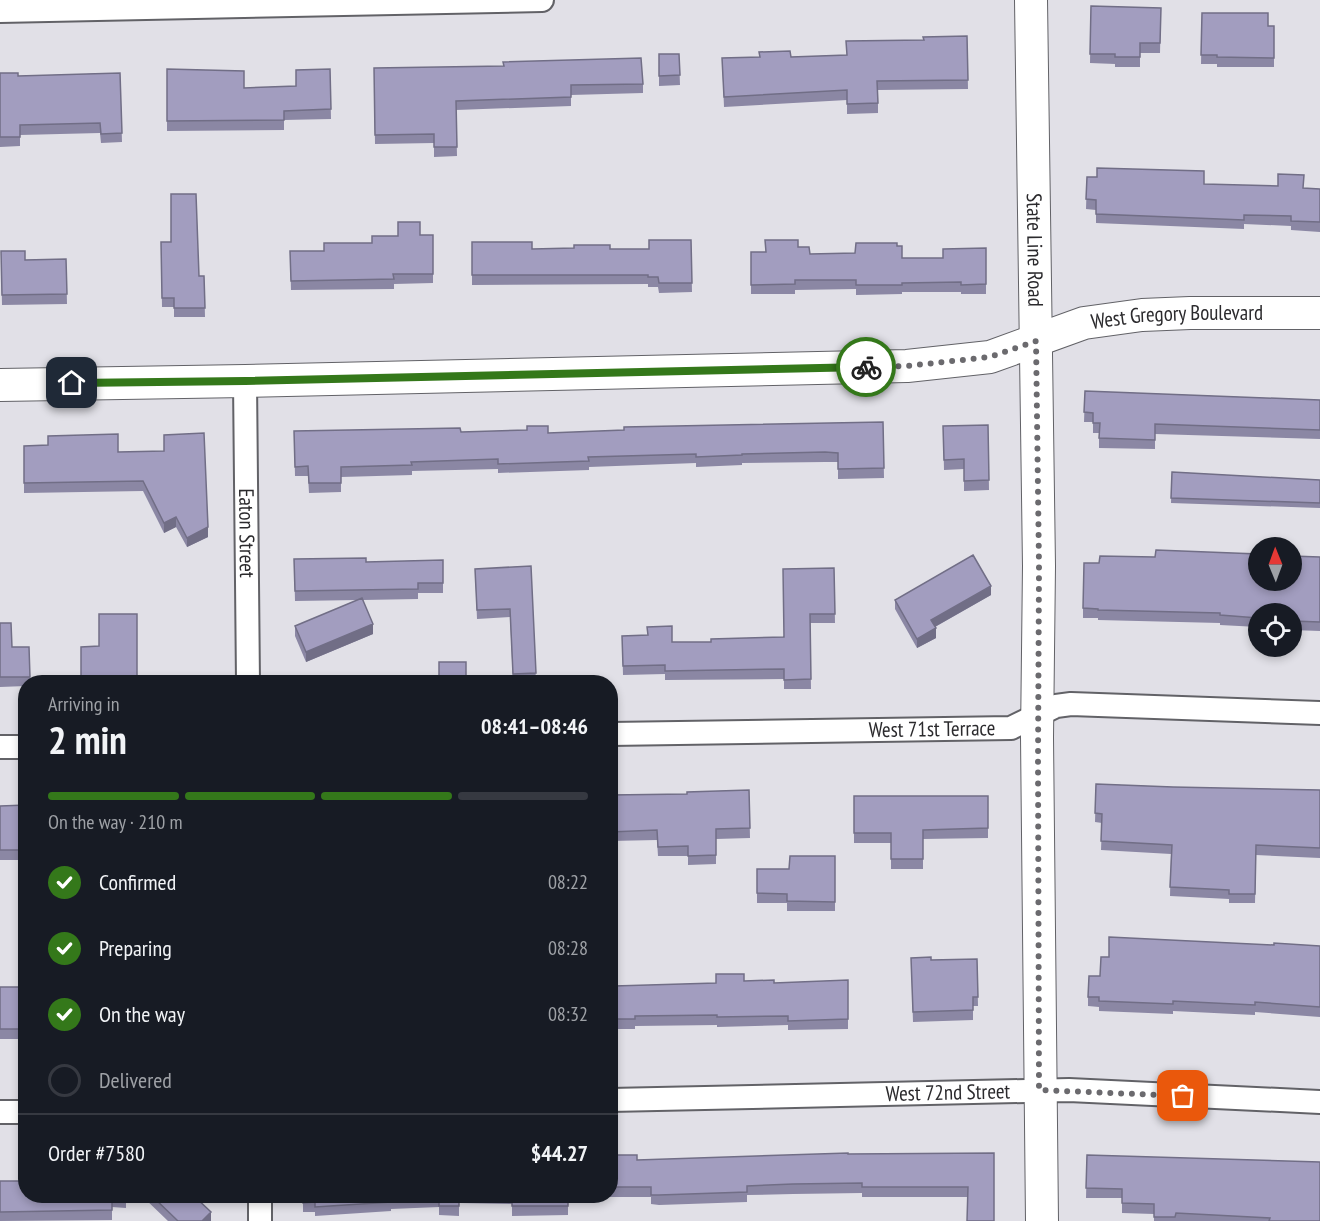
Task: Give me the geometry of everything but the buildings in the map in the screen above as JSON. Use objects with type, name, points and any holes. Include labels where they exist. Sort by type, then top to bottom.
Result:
[{"type":"street","points":[[0,11],[542,0]]},
{"type":"street","name":"State Line Road","points":[[1031,0],[1036,341],[1039,1090],[1042,1221]]},
{"type":"street","name":"West Gregory Boulevard","points":[[0,385],[907,366],[990,357],[1084,323],[1142,315],[1320,313]]},
{"type":"street","name":"Eaton Street","points":[[245,381],[248,675]]},
{"type":"street","name":"West 71st Terrace","points":[[618,734],[1011,728],[1056,706],[1071,704],[1320,713]]},
{"type":"street","points":[[0,747],[18,747]]},
{"type":"street","name":"West 72nd Street","points":[[618,1100],[1039,1090],[1320,1102]]},
{"type":"street","points":[[0,1112],[18,1112]]},
{"type":"street","points":[[260,1203],[260,1221]]},
{"type":"way so far","points":[[866,367],[907,366],[990,357],[1036,341],[1039,566],[1039,1090],[1183,1096]]},
{"type":"route","points":[[72,383],[866,367]]}]
